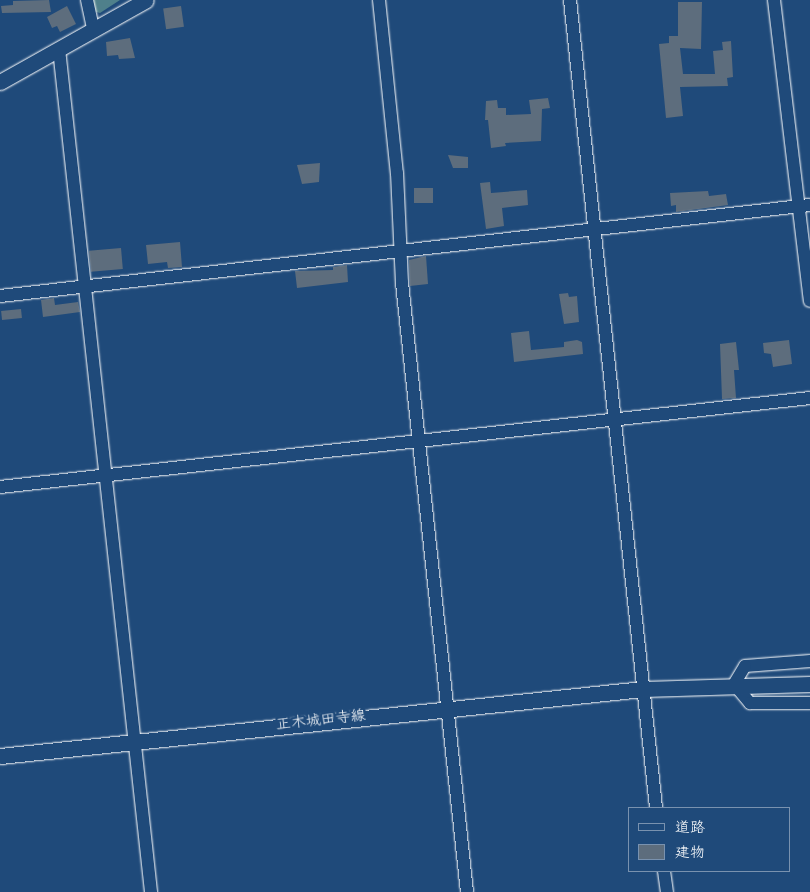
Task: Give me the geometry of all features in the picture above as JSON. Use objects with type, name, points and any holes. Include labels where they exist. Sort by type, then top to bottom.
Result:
[{"type":"street","points":[[87,0],[93,29]]},
{"type":"street","points":[[0,82],[146,0]]},
{"type":"street","points":[[379,0],[397,173],[399,252],[467,892]]},
{"type":"street","points":[[570,0],[617,417],[642,689],[656,807]]},
{"type":"street","points":[[774,0],[805,206],[810,301]]},
{"type":"street","points":[[59,49],[151,892]]},
{"type":"street","points":[[0,296],[84,285],[399,252],[596,228],[805,206]]},
{"type":"street","points":[[0,487],[617,417],[810,398]]},
{"type":"street","points":[[810,661],[745,666],[734,684],[750,704],[810,703]]},
{"type":"street","name":"正木城田寺線","points":[[0,756],[642,689],[734,684],[810,684]]},
{"type":"street","points":[[664,872],[667,892]]},
{"type":"green space","points":[[92,0],[120,0],[100,13],[93,11]]},
{"type":"building","points":[[49,0],[51,12],[2,13],[1,6],[13,5],[13,1]]},
{"type":"building","points":[[678,2],[702,2],[701,49],[680,48],[683,74],[715,74],[713,51],[723,50],[722,42],[731,41],[733,77],[727,78],[728,86],[680,87],[683,116],[666,118],[659,44],[669,43],[669,36],[678,36]]},
{"type":"building","points":[[67,6],[76,24],[60,32],[57,26],[52,28],[47,17]]},
{"type":"building","points":[[181,6],[184,27],[166,29],[163,9]]},
{"type":"building","points":[[130,38],[135,58],[119,59],[118,55],[107,56],[106,42]]},
{"type":"building","points":[[548,98],[550,108],[542,109],[541,141],[505,143],[506,146],[491,148],[488,120],[485,120],[486,101],[497,100],[498,108],[506,108],[506,115],[531,114],[529,100]]},
{"type":"building","points":[[448,155],[468,157],[468,168],[453,168]]},
{"type":"building","points":[[320,163],[319,182],[302,184],[297,165]]},
{"type":"building","points":[[490,182],[491,193],[527,190],[528,205],[502,208],[504,226],[486,229],[480,183]]},
{"type":"building","points":[[414,188],[433,188],[433,203],[414,203]]},
{"type":"building","points":[[708,191],[709,196],[726,194],[728,205],[676,212],[676,205],[671,206],[670,193]]},
{"type":"building","points":[[180,242],[182,267],[168,268],[167,262],[148,264],[146,245]]},
{"type":"building","points":[[121,248],[123,269],[91,272],[89,251]]},
{"type":"building","points":[[426,256],[428,284],[410,286],[409,260]]},
{"type":"building","points":[[347,265],[348,282],[297,288],[295,271],[333,270],[333,267]]},
{"type":"building","points":[[568,293],[569,297],[577,296],[579,322],[564,324],[559,294]]},
{"type":"building","points":[[54,298],[55,305],[78,302],[80,312],[43,317],[41,300]]},
{"type":"building","points":[[21,309],[22,318],[2,320],[1,311]]},
{"type":"building","points":[[529,331],[531,350],[564,347],[564,342],[577,340],[582,342],[583,354],[514,362],[511,333]]},
{"type":"building","points":[[789,340],[792,364],[773,367],[771,354],[764,353],[763,343]]},
{"type":"building","points":[[736,342],[739,370],[734,370],[736,398],[722,399],[720,344]]}]
